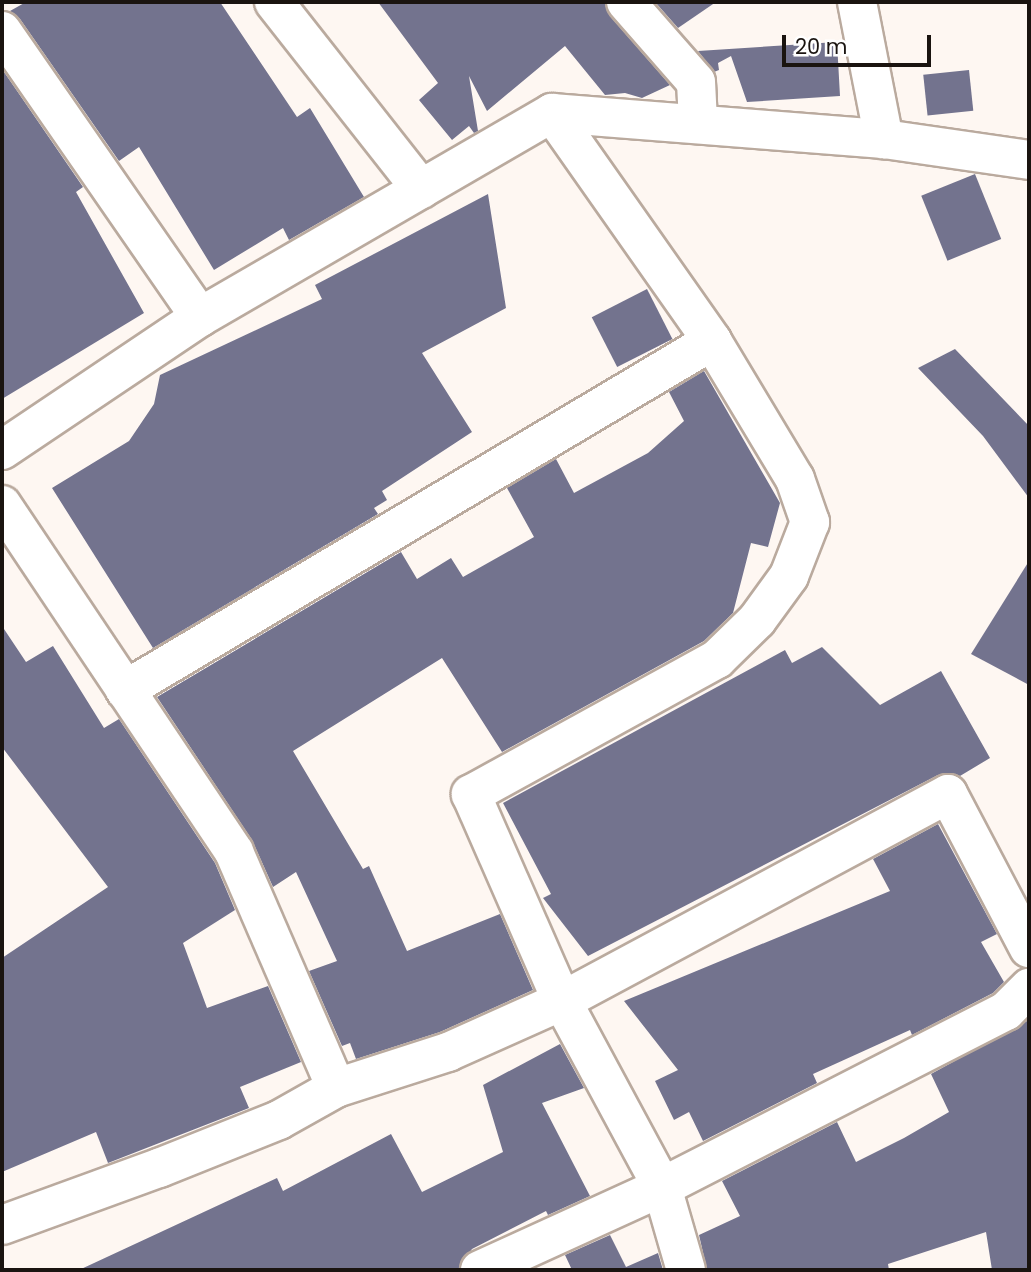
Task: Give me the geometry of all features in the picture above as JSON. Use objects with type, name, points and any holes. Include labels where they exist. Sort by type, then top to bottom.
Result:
[{"type":"street","points":[[274,2],[421,189]]},
{"type":"street","points":[[626,2],[696,82],[698,122]]},
{"type":"street","points":[[857,2],[884,139]]},
{"type":"street","points":[[2,31],[200,317]]},
{"type":"street","points":[[552,113],[712,341],[795,479],[810,522],[789,576],[757,620],[717,659],[471,794],[562,1001],[662,1187],[686,1270]]},
{"type":"street","points":[[2,450],[200,317],[552,113],[698,122],[884,139],[1029,160]]},
{"type":"street","points":[[125,690],[712,341]]},
{"type":"street","points":[[2,505],[234,852],[336,1088]]},
{"type":"street","points":[[2,1224],[279,1120],[336,1088],[448,1052],[562,1001],[948,794],[1029,948]]},
{"type":"street","points":[[480,1270],[662,1187],[1006,1012],[1029,988]]},
{"type":"building","points":[[26,2],[220,2],[297,117],[310,108],[364,197],[289,240],[283,228],[214,270],[139,147],[119,161],[20,19],[10,11]]},
{"type":"building","points":[[378,2],[605,2],[610,16],[670,85],[642,98],[625,93],[605,95],[565,46],[487,111],[469,76],[478,131],[474,133],[469,126],[452,140],[419,100],[438,83]]},
{"type":"building","points":[[655,2],[716,2],[678,28]]},
{"type":"building","points":[[837,42],[840,96],[747,102],[731,56],[718,63],[719,70],[714,72],[698,51]]},
{"type":"building","points":[[2,69],[83,187],[76,192],[144,313],[2,399]]},
{"type":"building","points":[[969,70],[973,111],[928,116],[923,75]]},
{"type":"building","points":[[975,174],[1001,239],[947,261],[921,196]]},
{"type":"building","points":[[488,194],[506,308],[422,353],[472,432],[382,491],[387,500],[374,508],[378,514],[153,648],[52,488],[129,441],[154,404],[160,375],[322,299],[315,285]]},
{"type":"building","points":[[647,289],[672,339],[617,367],[592,317]]},
{"type":"building","points":[[955,349],[1029,426],[1029,498],[983,436],[918,368]]},
{"type":"building","points":[[704,371],[780,503],[768,547],[751,543],[733,613],[704,641],[502,752],[442,658],[293,751],[363,869],[369,866],[407,951],[500,914],[533,990],[440,1032],[356,1059],[350,1043],[342,1046],[309,971],[337,961],[296,872],[273,887],[252,840],[157,697],[401,552],[417,579],[451,558],[463,577],[534,537],[507,488],[556,459],[574,493],[648,453],[684,421],[669,392]]},
{"type":"building","points":[[1029,561],[1029,685],[971,654]]},
{"type":"building","points":[[2,626],[26,662],[53,646],[104,728],[119,719],[215,863],[235,910],[183,943],[207,1008],[268,986],[301,1062],[240,1087],[249,1108],[108,1163],[96,1132],[2,1172],[2,958],[108,887],[2,747]]},
{"type":"building","points":[[822,647],[880,705],[941,671],[990,758],[960,776],[938,775],[588,956],[543,898],[551,894],[503,803],[785,650],[792,663]]},
{"type":"building","points":[[938,824],[997,934],[981,942],[1004,982],[993,993],[912,1035],[910,1030],[813,1074],[817,1083],[703,1141],[689,1112],[674,1120],[655,1081],[678,1070],[624,1001],[890,891],[873,859]]},
{"type":"building","points":[[1027,1021],[1029,1270],[992,1270],[986,1232],[888,1264],[889,1270],[707,1270],[699,1235],[740,1216],[722,1181],[837,1122],[856,1162],[904,1138],[949,1112],[931,1074]]},
{"type":"building","points":[[560,1044],[584,1088],[542,1103],[590,1196],[548,1215],[546,1211],[472,1249],[458,1269],[79,1270],[277,1178],[283,1191],[391,1134],[422,1192],[503,1152],[483,1085]]},
{"type":"building","points":[[610,1235],[626,1267],[658,1253],[663,1270],[572,1270],[565,1255]]}]
